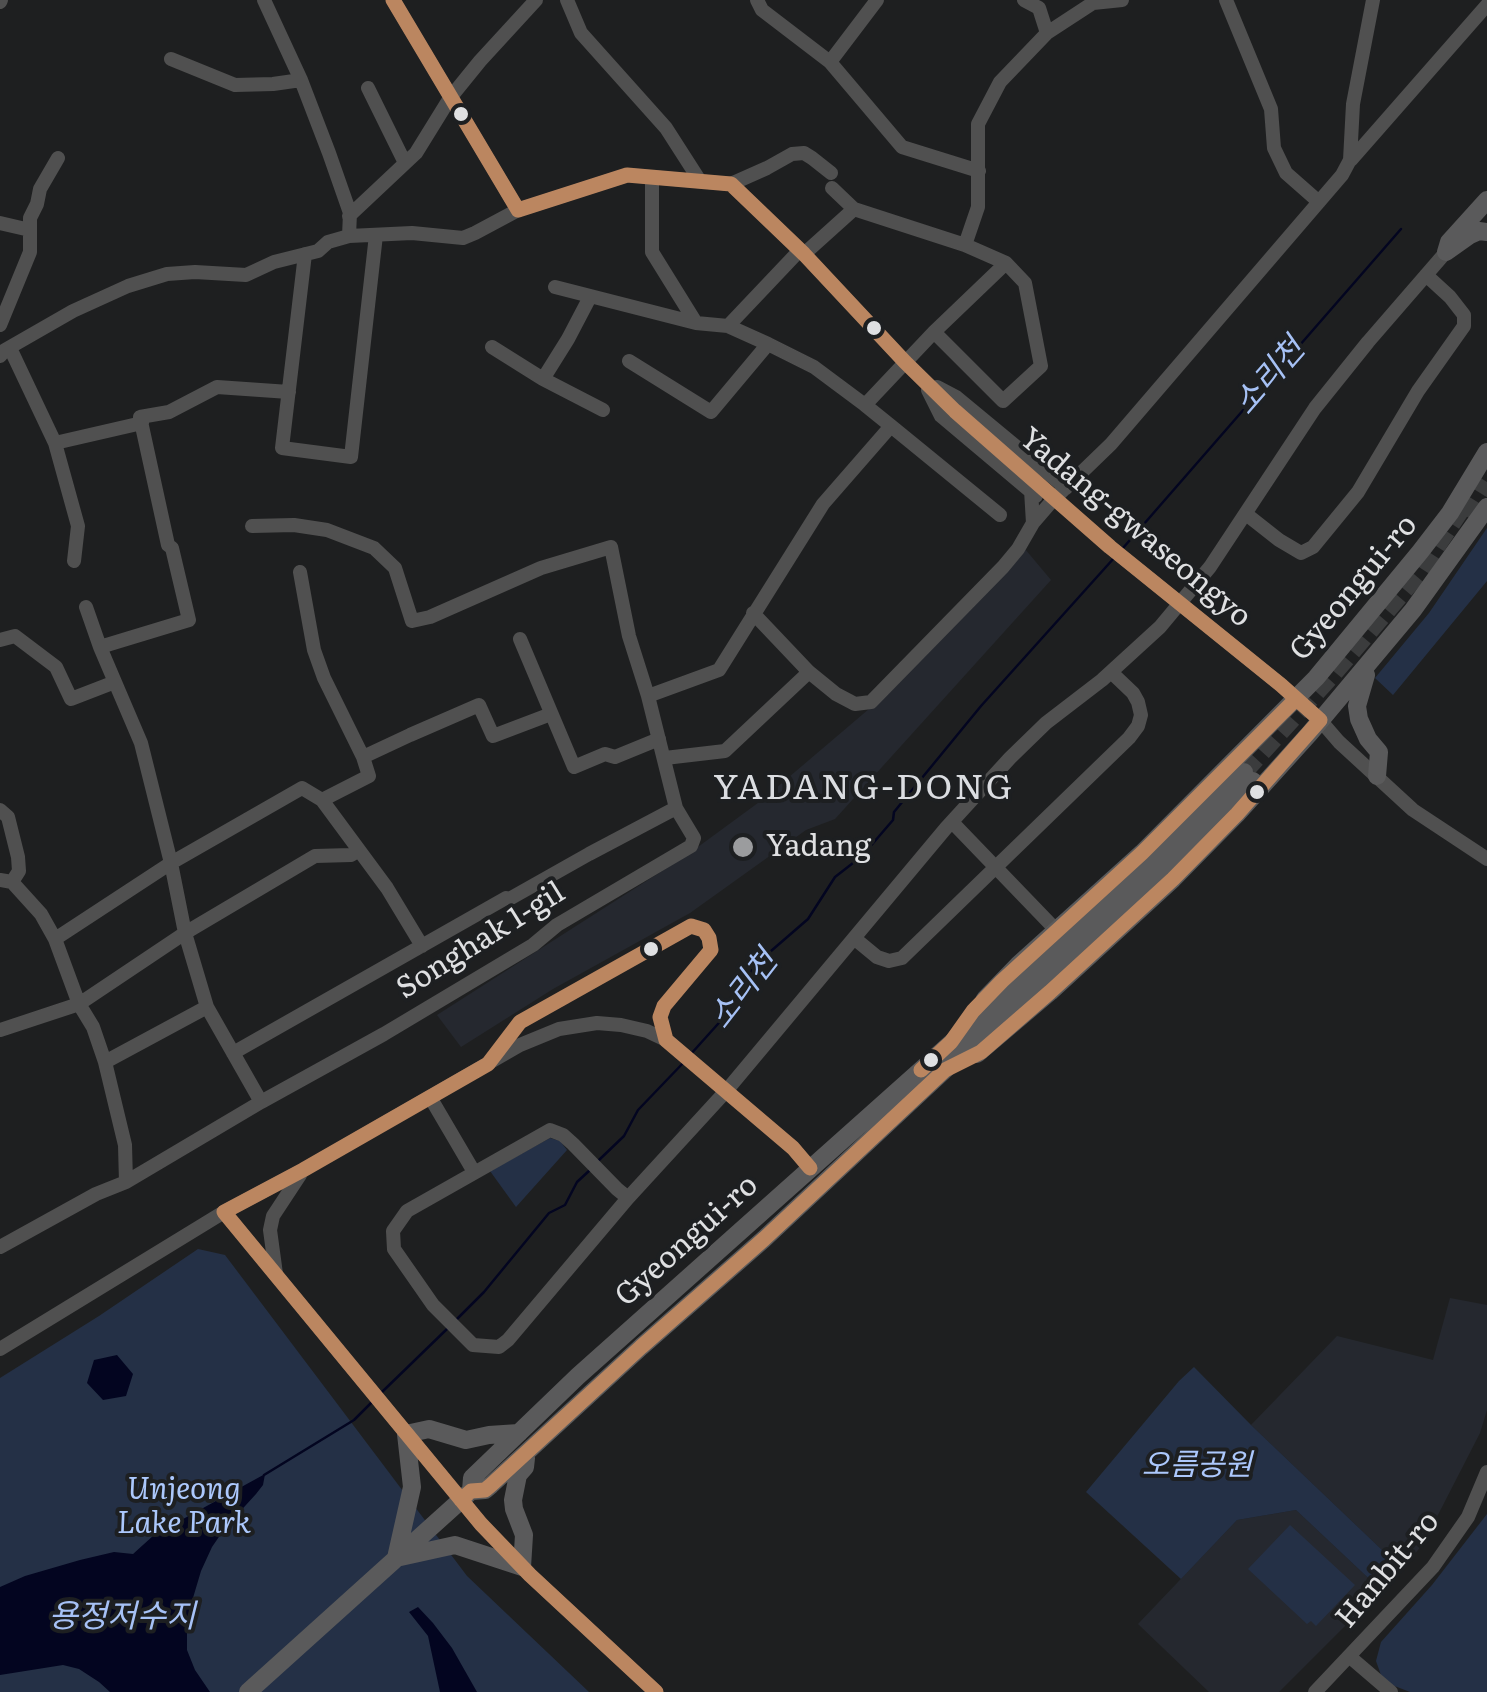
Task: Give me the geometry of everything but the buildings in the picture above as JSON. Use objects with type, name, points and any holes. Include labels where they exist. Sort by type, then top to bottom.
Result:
[{"type":"main road","points":[[1446,252],[1449,242],[1487,200]]},
{"type":"main road","points":[[1446,252],[1470,234],[1487,232]]},
{"type":"main road","name":"Gyeongui-ro","points":[[248,1692],[466,1495],[485,1490],[946,1070],[981,1052],[1173,879],[1249,774],[1296,699],[1350,639],[1450,514],[1487,452]]},
{"type":"main road","name":"Gyeongui-ro","points":[[952,1042],[1002,980],[1142,853],[1320,720],[1413,610],[1487,507]]},
{"type":"main road","points":[[1369,662],[1356,706],[1368,739],[1378,752],[1377,776]]},
{"type":"main road","name":"Gyeongui-ro","points":[[466,1495],[472,1478],[640,1320],[1249,774]]},
{"type":"main road","points":[[519,1434],[466,1440],[429,1429],[401,1428],[412,1496],[396,1558],[456,1544],[522,1567],[524,1535],[513,1500],[526,1452]]},
{"type":"street","points":[[264,0],[302,80],[350,216],[350,236]]},
{"type":"street","points":[[393,0],[518,210]]},
{"type":"street","points":[[350,216],[416,153],[450,98],[536,0]]},
{"type":"street","points":[[567,0],[581,32],[666,128],[700,181]]},
{"type":"street","points":[[830,62],[877,0]]},
{"type":"street","points":[[1024,0],[1039,8],[1047,33]]},
{"type":"street","points":[[965,244],[978,207],[978,124],[1000,82],[1047,33],[1092,2],[1122,0]]},
{"type":"street","points":[[1226,0],[1271,108],[1274,148],[1286,172],[1319,202]]},
{"type":"street","points":[[1350,160],[1353,104],[1374,0]]},
{"type":"street","points":[[753,613],[809,672],[846,701],[871,702],[1004,566],[1052,500],[1111,444],[1487,2]]},
{"type":"street","points":[[763,3],[830,62],[902,147],[978,171]]},
{"type":"street","points":[[170,59],[235,85],[302,80]]},
{"type":"street","points":[[368,88],[405,163]]},
{"type":"street","points":[[74,561],[78,526],[54,444],[28,382],[4,348],[128,286],[167,274],[246,275],[350,236],[412,233],[463,238],[518,210],[627,176],[731,184],[792,154],[804,154],[812,158],[854,209],[965,244],[1006,262],[1025,283],[1040,366],[1003,401],[934,332]]},
{"type":"street","points":[[0,326],[30,252],[30,218],[40,189],[58,158]]},
{"type":"street","points":[[652,178],[652,252],[696,322]]},
{"type":"street","points":[[731,184],[802,252],[923,380],[956,397],[1066,488]]},
{"type":"street","points":[[728,326],[802,252],[854,209]]},
{"type":"street","points":[[0,223],[30,230]]},
{"type":"street","points":[[305,254],[282,448],[351,457],[376,235]]},
{"type":"street","points":[[622,1193],[563,1135],[550,1130],[407,1211],[393,1231],[394,1249],[429,1300],[473,1345],[499,1347],[508,1340],[622,1193],[726,1090],[1010,758],[1160,627],[1210,567],[1315,408],[1446,252]]},
{"type":"street","points":[[865,405],[1006,262]]},
{"type":"street","points":[[1246,514],[1278,540],[1301,552],[1313,547],[1348,504],[1418,391],[1464,326],[1464,315],[1450,296],[1426,275]]},
{"type":"street","points":[[554,287],[696,322],[728,326],[814,367],[1000,515]]},
{"type":"street","points":[[543,379],[590,296]]},
{"type":"street","points":[[629,361],[711,412],[768,344]]},
{"type":"street","points":[[492,347],[603,410]]},
{"type":"street","points":[[923,380],[941,416],[1038,498],[1052,500]]},
{"type":"street","name":"Yadang-gwaseongyo","points":[[923,380],[1110,547],[1282,685],[1414,810],[1487,860]]},
{"type":"street","points":[[100,647],[189,620],[140,417],[169,412],[217,387],[289,392]]},
{"type":"street","points":[[54,444],[142,424]]},
{"type":"street","points":[[648,696],[718,670],[824,504],[890,426]]},
{"type":"street","points":[[1031,490],[1033,524]]},
{"type":"street","name":"Songhak 1-gil","points":[[0,1247],[96,1194],[126,1182],[384,1034],[691,846],[694,838],[676,808],[629,636],[611,547],[541,568],[412,621],[395,568],[374,548],[327,530],[294,525],[252,526]]},
{"type":"street","points":[[55,940],[171,863],[302,788],[322,800],[369,776],[314,650],[300,572]]},
{"type":"street","points":[[86,607],[142,743],[185,933],[207,1007],[261,1102]]},
{"type":"street","points":[[7,638],[56,667],[71,699],[115,682]]},
{"type":"street","points":[[520,639],[574,767],[605,754],[615,757],[659,739]]},
{"type":"street","points":[[665,758],[725,751],[809,672]]},
{"type":"street","points":[[854,938],[878,958],[902,958],[1130,738],[1140,715],[1133,693],[1110,672]]},
{"type":"street","points":[[363,757],[479,705],[493,736],[552,714]]},
{"type":"street","name":"Songhak 1-gil","points":[[322,800],[387,888],[422,946]]},
{"type":"street","name":"Songhak 1-gil","points":[[233,1053],[676,808]]},
{"type":"street","points":[[0,810],[8,817],[18,857],[19,871],[6,881],[41,914],[79,1004],[93,1027],[125,1145],[126,1182]]},
{"type":"street","points":[[952,822],[1056,931]]},
{"type":"street","points":[[0,1030],[79,1004],[185,933],[315,856],[351,856],[358,851]]},
{"type":"street","points":[[104,1062],[207,1007]]},
{"type":"street","points":[[0,1349],[224,1212],[520,1045],[559,1029],[620,1025],[666,1040],[793,1148],[810,1168]]},
{"type":"street","points":[[430,1097],[474,1172]]},
{"type":"street","points":[[276,1275],[272,1216],[303,1170]]},
{"type":"street","points":[[224,1212],[401,1428],[466,1495],[522,1567],[656,1692]]},
{"type":"street","name":"Hanbit-ro","points":[[1315,1692],[1433,1567],[1468,1517],[1487,1472]]},
{"type":"street","points":[[1350,1657],[1391,1692]]},
{"type":"shaded area","points":[[1025,549],[1051,580],[835,819],[806,830],[690,913],[553,989],[461,1047],[437,1015],[687,855],[762,800],[896,686]]},
{"type":"shaded area","points":[[1450,1298],[1487,1305],[1487,1410],[1480,1433],[1423,1544],[1402,1569],[1251,1425],[1337,1336],[1433,1360]]},
{"type":"shaded area","points":[[1296,1510],[1381,1590],[1279,1692],[1209,1692],[1138,1624],[1237,1520]]},
{"type":"green space","points":[[1487,528],[1487,581],[1393,695],[1375,678],[1429,613]]},
{"type":"green space","points":[[550,1138],[560,1141],[567,1150],[516,1207],[490,1171]]},
{"type":"green space","name":"Unjeong Lake Park","points":[[198,1249],[225,1255],[467,1576],[589,1692],[0,1692],[0,1378]]},
{"type":"green space","name":"오름공원","points":[[1194,1367],[1402,1569],[1381,1590],[1296,1510],[1237,1520],[1181,1579],[1086,1492]]},
{"type":"green space","points":[[1487,1514],[1487,1692],[1410,1692],[1392,1685],[1381,1675],[1376,1661],[1381,1642]]},
{"type":"green space","points":[[1290,1525],[1355,1585],[1316,1626],[1311,1621],[1307,1624],[1248,1569]]},
{"type":"water","points":[[117,1355],[133,1374],[126,1396],[103,1400],[87,1383],[94,1360]]},
{"type":"water","name":"용정저수지","points":[[265,1474],[263,1485],[212,1547],[190,1608],[187,1650],[210,1692],[110,1692],[79,1669],[63,1665],[0,1675],[0,1587],[80,1560],[114,1552],[133,1554],[154,1535]]},
{"type":"water","points":[[418,1607],[452,1648],[477,1692],[440,1692],[428,1636],[409,1612]]},
{"type":"waterway","name":"소리천","points":[[1123,548],[1401,229]]},
{"type":"waterway","name":"소리천","points":[[690,1055],[726,1015],[756,964],[808,919],[835,877],[862,856],[981,706],[1114,558]]},
{"type":"waterway","name":"소리천","points":[[599,1160],[624,1136],[638,1110],[685,1061]]},
{"type":"waterway","name":"소리천","points":[[457,1319],[549,1213],[565,1205],[577,1182],[590,1170]]},
{"type":"waterway","name":"소리천","points":[[382,1392],[448,1328]]},
{"type":"waterway","name":"소리천","points":[[264,1475],[354,1420],[373,1401]]},
{"type":"tunnel","points":[[1466,516],[1487,482]]},
{"type":"tunnel","points":[[1244,772],[1419,573],[1466,502]]},
{"type":"transit line","points":[[393,0],[518,210],[627,175],[731,184],[955,411],[1110,547],[1320,720],[1173,879],[1050,992],[981,1052],[945,1070],[491,1485],[485,1490],[471,1491],[461,1500]]},
{"type":"transit line","points":[[921,1070],[951,1042],[973,1011],[1002,981],[1142,853],[1296,699]]},
{"type":"transit line","points":[[656,1692],[481,1524],[224,1212],[488,1064],[520,1022],[691,926],[704,930],[711,950],[664,1006],[660,1017],[666,1040],[793,1148],[810,1168]]},
{"type":"place","name":"Yadang","points":[[743,847]]},
{"type":"district","name":"YADANG-DONG","points":[[864,789]]}]
